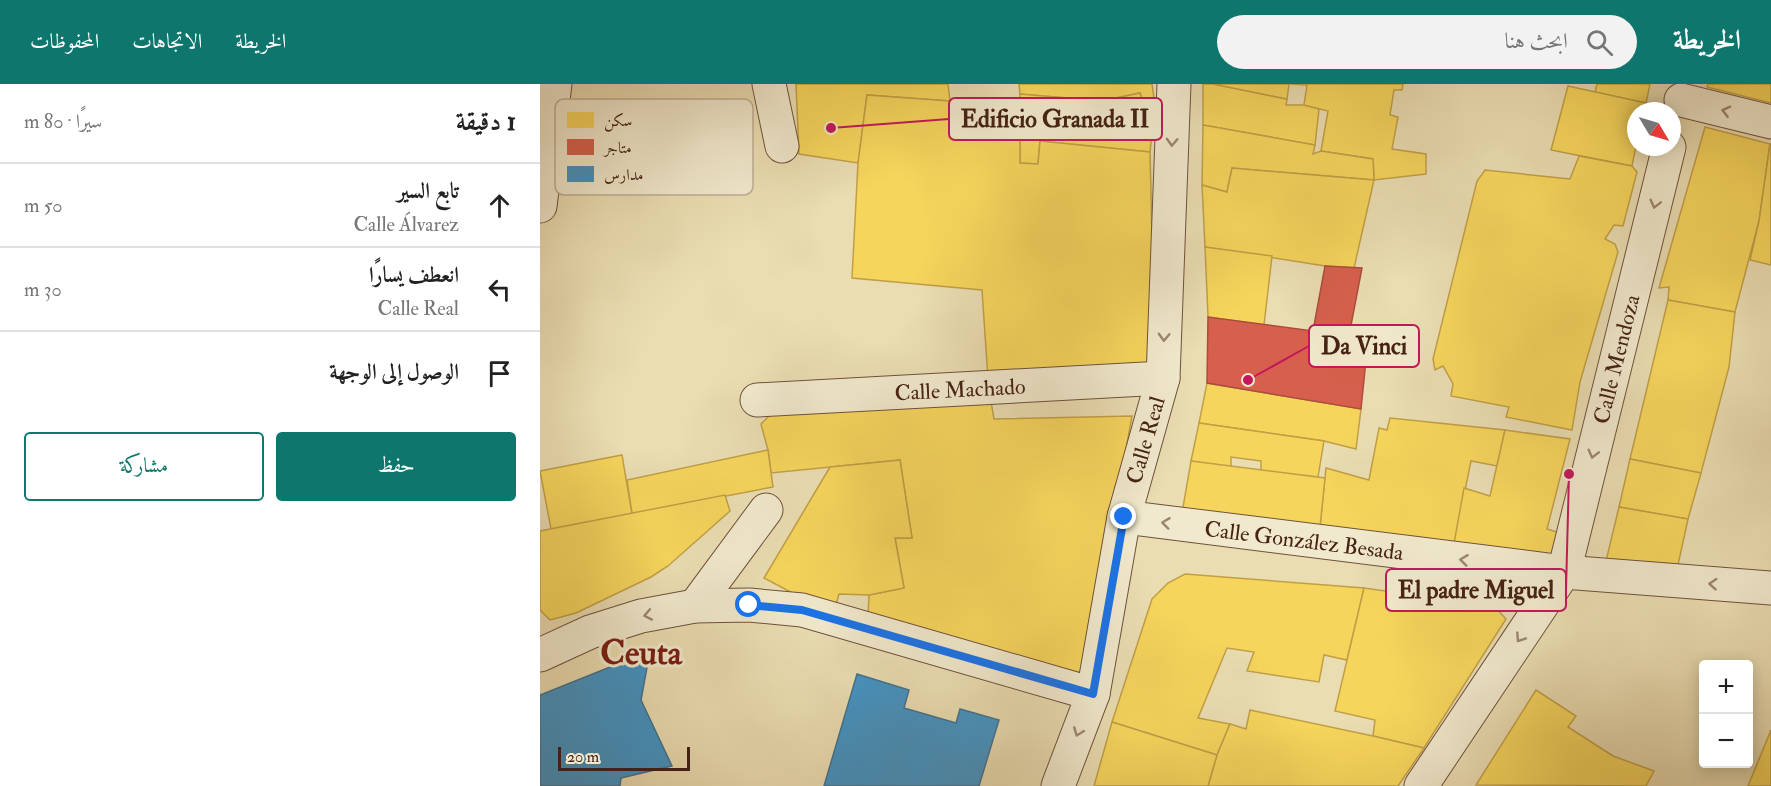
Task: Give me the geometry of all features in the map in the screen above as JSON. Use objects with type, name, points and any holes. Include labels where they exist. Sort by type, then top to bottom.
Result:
[{"type":"street","points":[[540,206],[555,84]]},
{"type":"street","points":[[769,84],[782,146]]},
{"type":"street","name":"Calle Real","points":[[1058,786],[1093,694],[1124,517],[1163,378],[1174,84]]},
{"type":"street","points":[[1682,92],[1771,122]]},
{"type":"street","name":"Calle Mendoza","points":[[1421,786],[1564,572],[1667,156]]},
{"type":"street","name":"Calle Machado","points":[[757,400],[1163,378]]},
{"type":"street","points":[[695,606],[766,510]]},
{"type":"street","name":"Calle González Besada","points":[[1124,517],[1564,572],[1771,588]]},
{"type":"street","points":[[540,655],[590,632],[641,616],[695,606],[749,605],[802,610],[1093,694]]},
{"type":"building: سكن","points":[[796,84],[948,84],[950,101],[867,95],[858,163],[799,154]]},
{"type":"building: سكن","points":[[1019,84],[1152,84],[1155,105],[1143,104],[1140,93],[1102,101],[1020,94]]},
{"type":"building: سكن","points":[[1203,84],[1287,99],[1286,105],[1304,105],[1319,109],[1315,145],[1203,125]]},
{"type":"building: سكن","points":[[1213,84],[1289,84],[1287,99]]},
{"type":"building: سكن","points":[[1290,84],[1403,84],[1402,90],[1394,90],[1390,115],[1398,117],[1392,149],[1426,154],[1426,174],[1374,180],[1373,159],[1321,151],[1328,111],[1304,105],[1307,85]]},
{"type":"building: سكن","points":[[1597,84],[1650,84],[1646,102],[1595,92]]},
{"type":"building: سكن","points":[[1708,84],[1771,84],[1771,103],[1707,87]]},
{"type":"building: سكن","points":[[1568,86],[1641,102],[1627,102],[1627,156],[1634,156],[1632,166],[1551,150]]},
{"type":"building: سكن","points":[[1140,93],[1143,104],[1155,105],[1150,152],[1040,141],[1038,164],[1020,163],[1020,94],[1102,101]]},
{"type":"building: سكن","points":[[867,95],[1020,103],[1020,163],[1038,164],[1040,141],[1150,152],[1155,362],[988,379],[982,290],[852,278],[858,163]]},
{"type":"building: سكن","points":[[1203,125],[1315,145],[1313,154],[1321,151],[1373,159],[1374,180],[1232,168],[1227,192],[1202,185]]},
{"type":"building: سكن","points":[[1705,127],[1770,144],[1759,221],[1735,312],[1668,300],[1669,287],[1659,288]]},
{"type":"building: سكن","points":[[1770,144],[1771,265],[1750,260],[1759,221]]},
{"type":"building: سكن","points":[[1579,156],[1632,166],[1637,172],[1623,226],[1614,225],[1605,239],[1615,244],[1618,252],[1580,382],[1572,430],[1506,417],[1509,407],[1451,396],[1453,384],[1443,366],[1435,370],[1433,359],[1477,181],[1485,170],[1570,179]]},
{"type":"building: سكن","points":[[1232,168],[1374,180],[1354,268],[1325,266],[1205,247],[1202,185],[1227,192]]},
{"type":"building: سكن","points":[[1205,247],[1272,256],[1264,325],[1208,317]]},
{"type":"building: سكن","points":[[1668,300],[1735,312],[1729,367],[1701,473],[1630,459]]},
{"type":"building: سكن","points":[[1207,383],[1361,409],[1356,449],[1324,441],[1199,423]]},
{"type":"building: سكن","points":[[989,390],[994,419],[1132,416],[1085,674],[868,618],[869,595],[904,588],[895,538],[912,538],[900,460],[771,473],[761,424],[775,410]]},
{"type":"building: سكن","points":[[1390,418],[1505,430],[1497,466],[1471,461],[1453,549],[1319,537],[1326,468],[1369,480],[1379,428],[1387,430]]},
{"type":"building: سكن","points":[[1199,423],[1324,441],[1318,477],[1261,471],[1261,461],[1231,457],[1231,467],[1191,461]]},
{"type":"building: سكن","points":[[1505,430],[1570,439],[1547,529],[1560,533],[1554,554],[1453,549],[1464,488],[1490,496]]},
{"type":"building: سكن","points":[[768,450],[773,487],[632,514],[627,480]]},
{"type":"building: سكن","points":[[622,455],[632,514],[551,529],[540,471]]},
{"type":"building: سكن","points":[[1630,459],[1701,473],[1688,519],[1619,507]]},
{"type":"building: سكن","points":[[900,460],[912,538],[895,538],[904,588],[869,595],[839,594],[836,605],[800,597],[764,578],[830,467]]},
{"type":"building: سكن","points":[[1191,461],[1325,478],[1319,537],[1181,519]]},
{"type":"building: سكن","points":[[725,495],[730,511],[668,566],[651,577],[576,613],[550,620],[540,610],[540,531]]},
{"type":"building: سكن","points":[[1619,507],[1688,519],[1678,565],[1606,561]]},
{"type":"building: سكن","points":[[1185,574],[1364,588],[1347,660],[1324,655],[1319,682],[1247,671],[1254,652],[1227,648],[1198,718],[1230,724],[1217,755],[1112,722],[1152,599],[1168,583]]},
{"type":"building: سكن","points":[[1364,588],[1494,606],[1506,619],[1424,748],[1373,736],[1375,720],[1335,711]]},
{"type":"building: سكن","points":[[1536,690],[1576,716],[1568,727],[1613,756],[1654,771],[1646,786],[1476,785]]},
{"type":"building: سكن","points":[[1250,710],[1424,748],[1398,786],[1208,786],[1217,755],[1230,724],[1246,729]]},
{"type":"building: سكن","points":[[1112,722],[1217,755],[1208,786],[1094,786]]},
{"type":"building: سكن","points":[[1771,730],[1771,786],[1748,786]]},
{"type":"building: متاجر","points":[[1325,266],[1362,268],[1347,346],[1367,350],[1361,409],[1207,383],[1208,317],[1313,331]]},
{"type":"building: مدارس","points":[[650,651],[641,700],[672,766],[621,778],[620,786],[540,786],[540,695]]},
{"type":"building: مدارس","points":[[857,674],[909,690],[904,708],[956,723],[960,709],[999,720],[979,786],[824,786]]},
{"type":"place","name":"Edificio Granada II","points":[[831,128]]},
{"type":"place","name":"Da Vinci","points":[[1248,380]]},
{"type":"place","name":"El padre Miguel","points":[[1569,474]]},
{"type":"district","name":"Ceuta","points":[[641,652]]},
{"type":"route","points":[[749,605],[802,610],[1093,694],[1124,517]]}]
